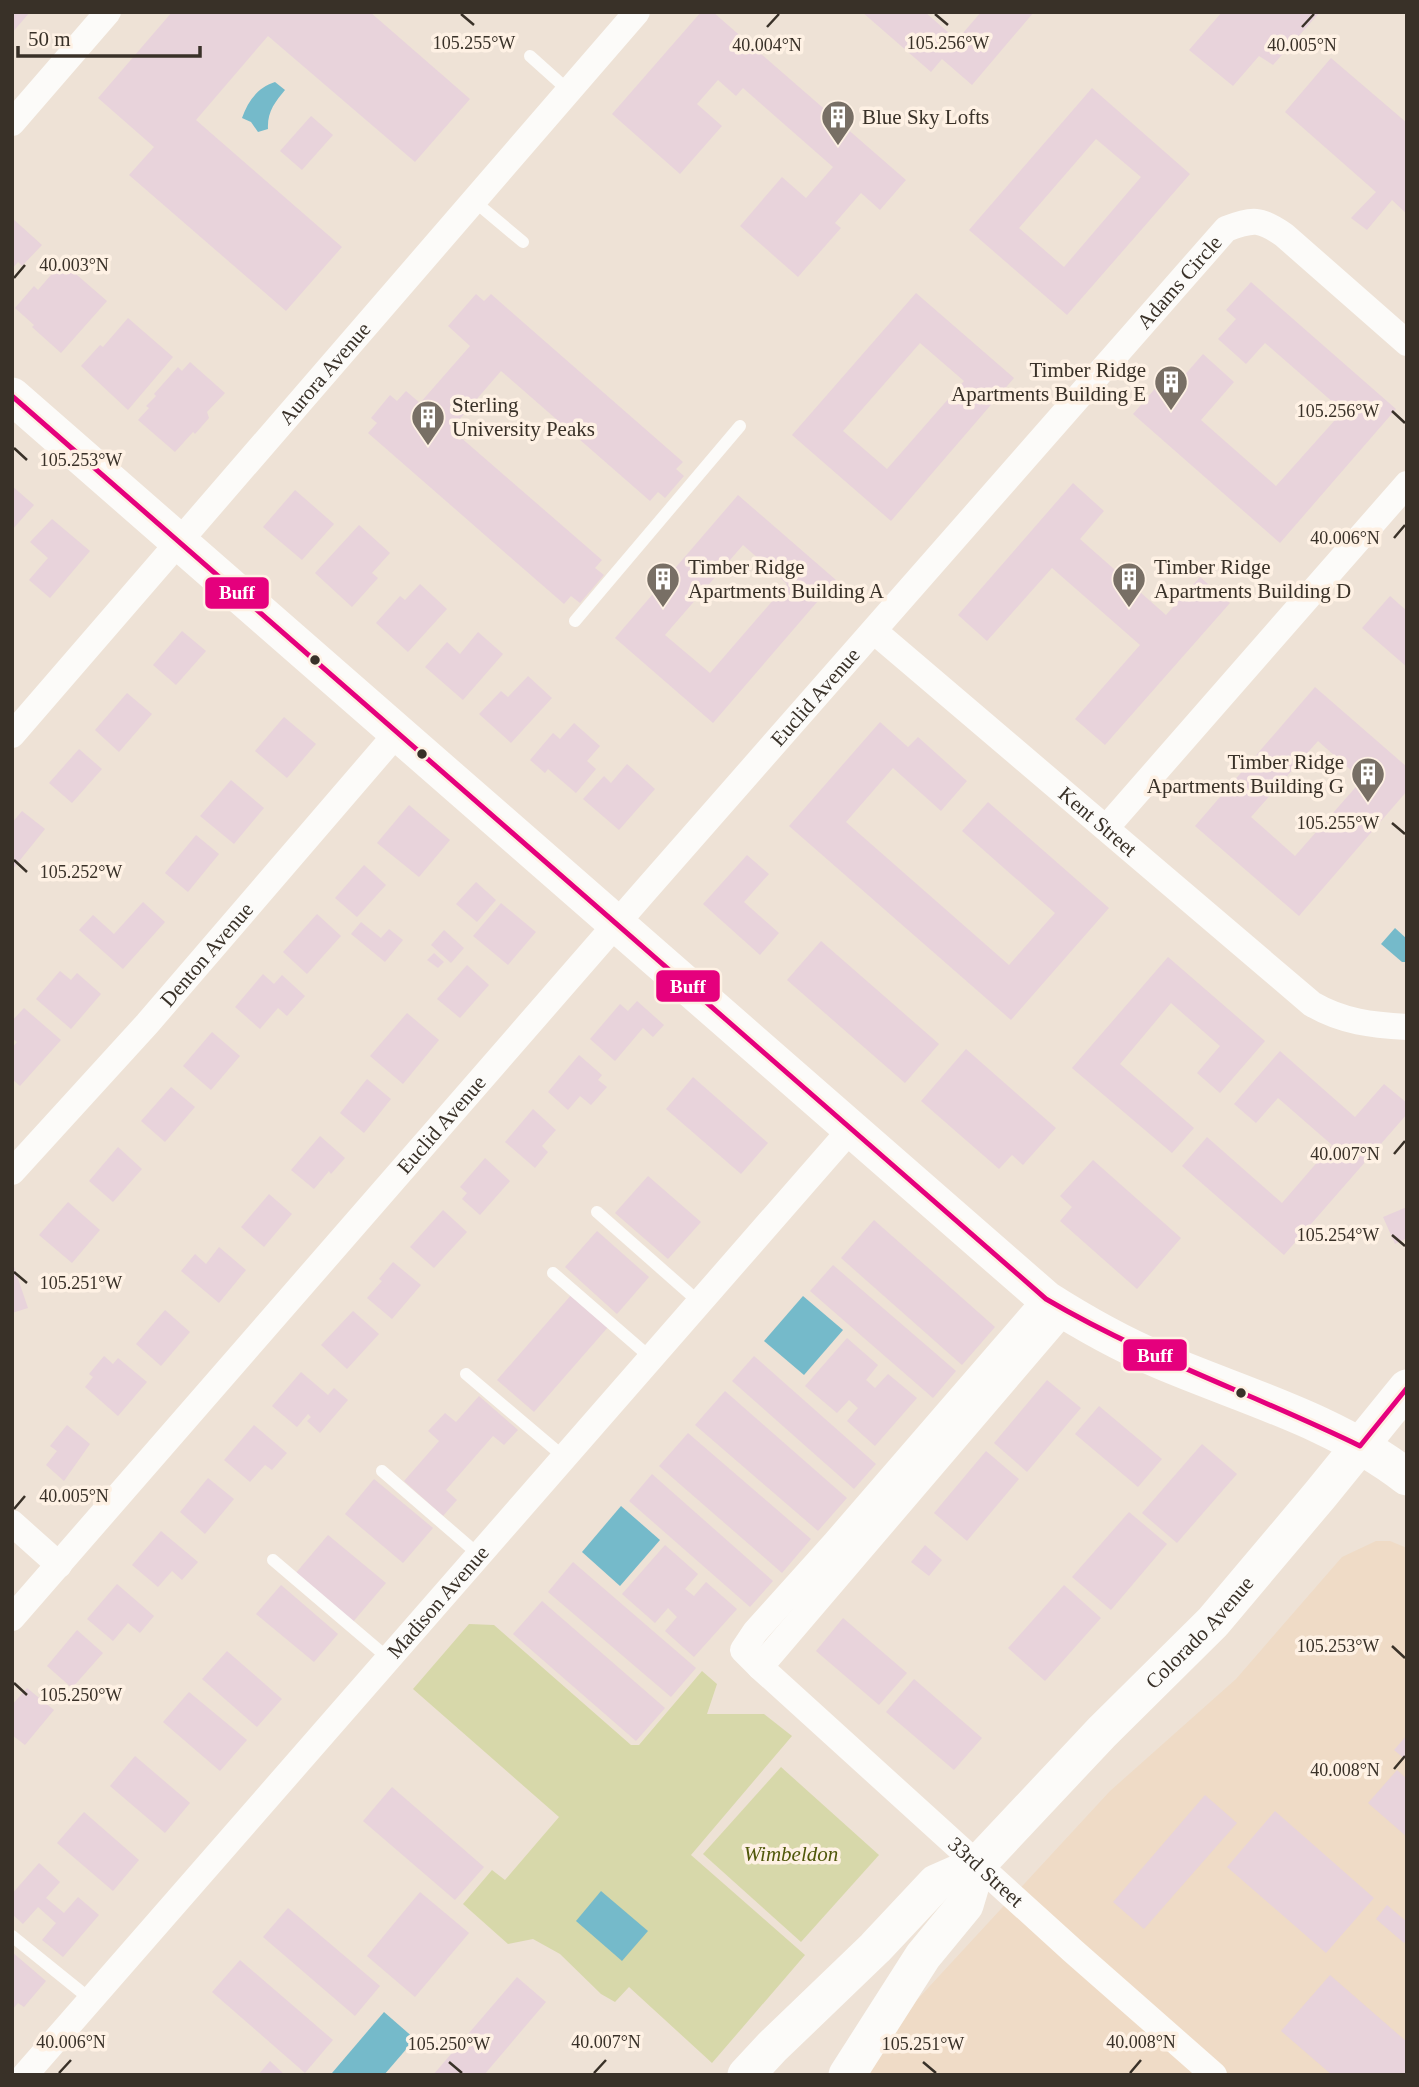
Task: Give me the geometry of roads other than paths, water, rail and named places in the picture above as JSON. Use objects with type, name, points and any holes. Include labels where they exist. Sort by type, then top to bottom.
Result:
[{"type":"main road","points":[[12,396],[1055,1305],[1107,1335],[1157,1359],[1316,1423],[1360,1446],[1407,1477]]},
{"type":"main road","name":"Colorado Avenue","points":[[746,2075],[875,1948],[936,1883],[978,1865],[1102,1732],[1213,1622],[1407,1388]]},
{"type":"main road","name":"Colorado Avenue","points":[[847,2075],[923,1956],[965,1905],[978,1865]]},
{"type":"street","points":[[12,123],[108,12]]},
{"type":"street","name":"Aurora Avenue","points":[[12,735],[637,12]]},
{"type":"street","name":"Adams Circle","points":[[874,631],[1226,229],[1248,220],[1266,223],[1284,235],[1407,342]]},
{"type":"street","points":[[1107,828],[1407,484]]},
{"type":"street","name":"Kent Street","points":[[874,631],[1321,1010],[1362,1024],[1407,1027]]},
{"type":"street","name":"Euclid Avenue","points":[[12,1618],[874,631]]},
{"type":"street","name":"Denton Avenue","points":[[12,1172],[147,1024],[398,732]]},
{"type":"street","name":"Madison Avenue","points":[[24,2075],[851,1129]]},
{"type":"street","name":"33rd Street","points":[[1055,1305],[760,1667],[1207,2072]]},
{"type":"street","points":[[12,1523],[60,1565]]},
{"type":"lane","points":[[530,56],[569,90]]},
{"type":"lane","points":[[474,201],[523,242]]},
{"type":"lane","points":[[575,621],[740,426]]},
{"type":"lane","points":[[597,1212],[699,1302]]},
{"type":"lane","points":[[553,1273],[651,1357]]},
{"type":"lane","points":[[466,1374],[564,1457]]},
{"type":"lane","points":[[382,1471],[478,1554]]},
{"type":"lane","points":[[273,1560],[388,1658]]},
{"type":"lane","points":[[12,1936],[90,2000]]},
{"type":"water","points":[[275,82],[285,90],[270,112],[268,129],[258,132],[251,122],[242,118],[254,96]]},
{"type":"water","points":[[1395,928],[1407,939],[1407,962],[1402,962],[1381,944]]},
{"type":"water","points":[[803,1296],[843,1330],[804,1375],[764,1341]]},
{"type":"water","points":[[621,1506],[660,1540],[620,1586],[582,1552]]},
{"type":"water","points":[[601,1891],[648,1931],[622,1961],[576,1921]]},
{"type":"water","points":[[384,2012],[415,2039],[384,2075],[334,2075],[332,2073]]},
{"type":"place","name":"Blue Sky Lofts","points":[[838,147]]},
{"type":"place","name":"Timber Ridge Apartments Building E","points":[[1171,412]]},
{"type":"place","name":"Sterling University Peaks","points":[[428,447]]},
{"type":"place","name":"Timber Ridge Apartments Building A","points":[[663,609]]},
{"type":"place","name":"Timber Ridge Apartments Building D","points":[[1129,609]]},
{"type":"place","name":"Timber Ridge Apartments Building G","points":[[1368,804]]},
{"type":"park label","name":"Wimbeldon","points":[[791,1854]]}]
